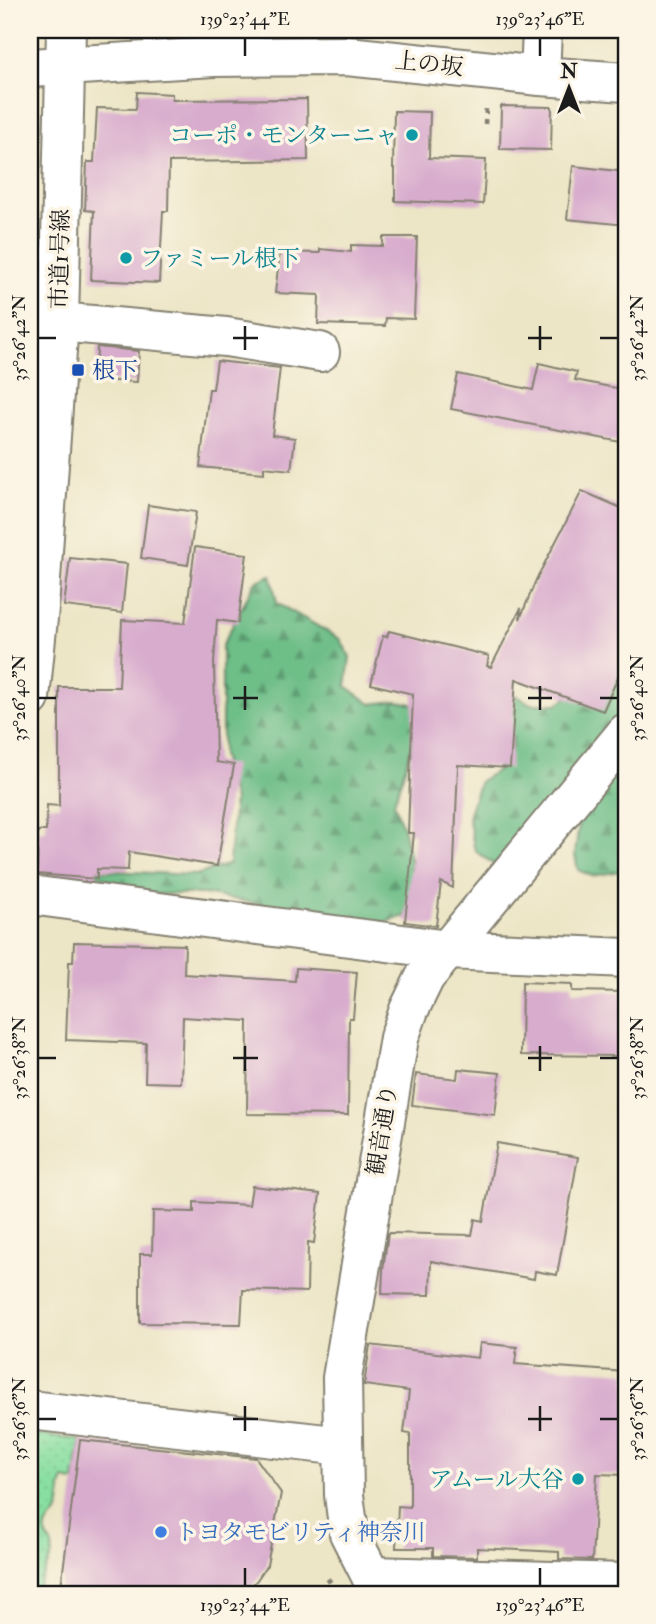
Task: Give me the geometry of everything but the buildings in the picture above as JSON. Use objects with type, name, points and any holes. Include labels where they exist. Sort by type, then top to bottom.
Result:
[{"type":"street","points":[[540,76],[542,30]]},
{"type":"street","name":"上の坂","points":[[53,54],[347,56],[626,82]]},
{"type":"street","name":"市道1号線","points":[[30,698],[60,322],[53,54]]},
{"type":"street","points":[[60,322],[212,335],[320,352]]},
{"type":"street","name":"観音通り","points":[[376,1585],[349,1533],[344,1495],[342,1378],[398,1038],[425,976],[626,733]]},
{"type":"street","points":[[30,895],[448,950],[626,957]]},
{"type":"street","points":[[30,1410],[343,1446]]},
{"type":"street","points":[[376,1585],[626,1583]]},
{"type":"path","points":[[311,1594],[332,1578]]},
{"type":"green space","points":[[271,575],[277,603],[340,639],[350,657],[346,686],[371,704],[396,701],[417,705],[414,739],[394,803],[404,831],[413,875],[406,916],[386,922],[344,919],[204,894],[148,894],[87,870],[196,875],[229,864],[234,800],[222,755],[222,646],[255,582]]},
{"type":"green space","points":[[614,673],[626,679],[626,870],[592,876],[578,870],[575,855],[579,822],[566,800],[495,865],[475,851],[468,816],[480,781],[495,772],[510,754],[513,737],[504,722],[503,688],[531,704],[557,704]]},
{"type":"green space","points":[[30,1434],[80,1440],[74,1481],[64,1479],[59,1507],[46,1527],[52,1554],[37,1594],[30,1594]]},
{"type":"place","name":"コーポ・モンターニャ","points":[[412,135]]},
{"type":"place","name":"ファミール根下","points":[[126,258]]},
{"type":"place","name":"根下","points":[[78,370]]},
{"type":"place","name":"アムール大谷","points":[[578,1479]]},
{"type":"place","name":"トヨタモビリティ神奈川","points":[[161,1532]]}]
